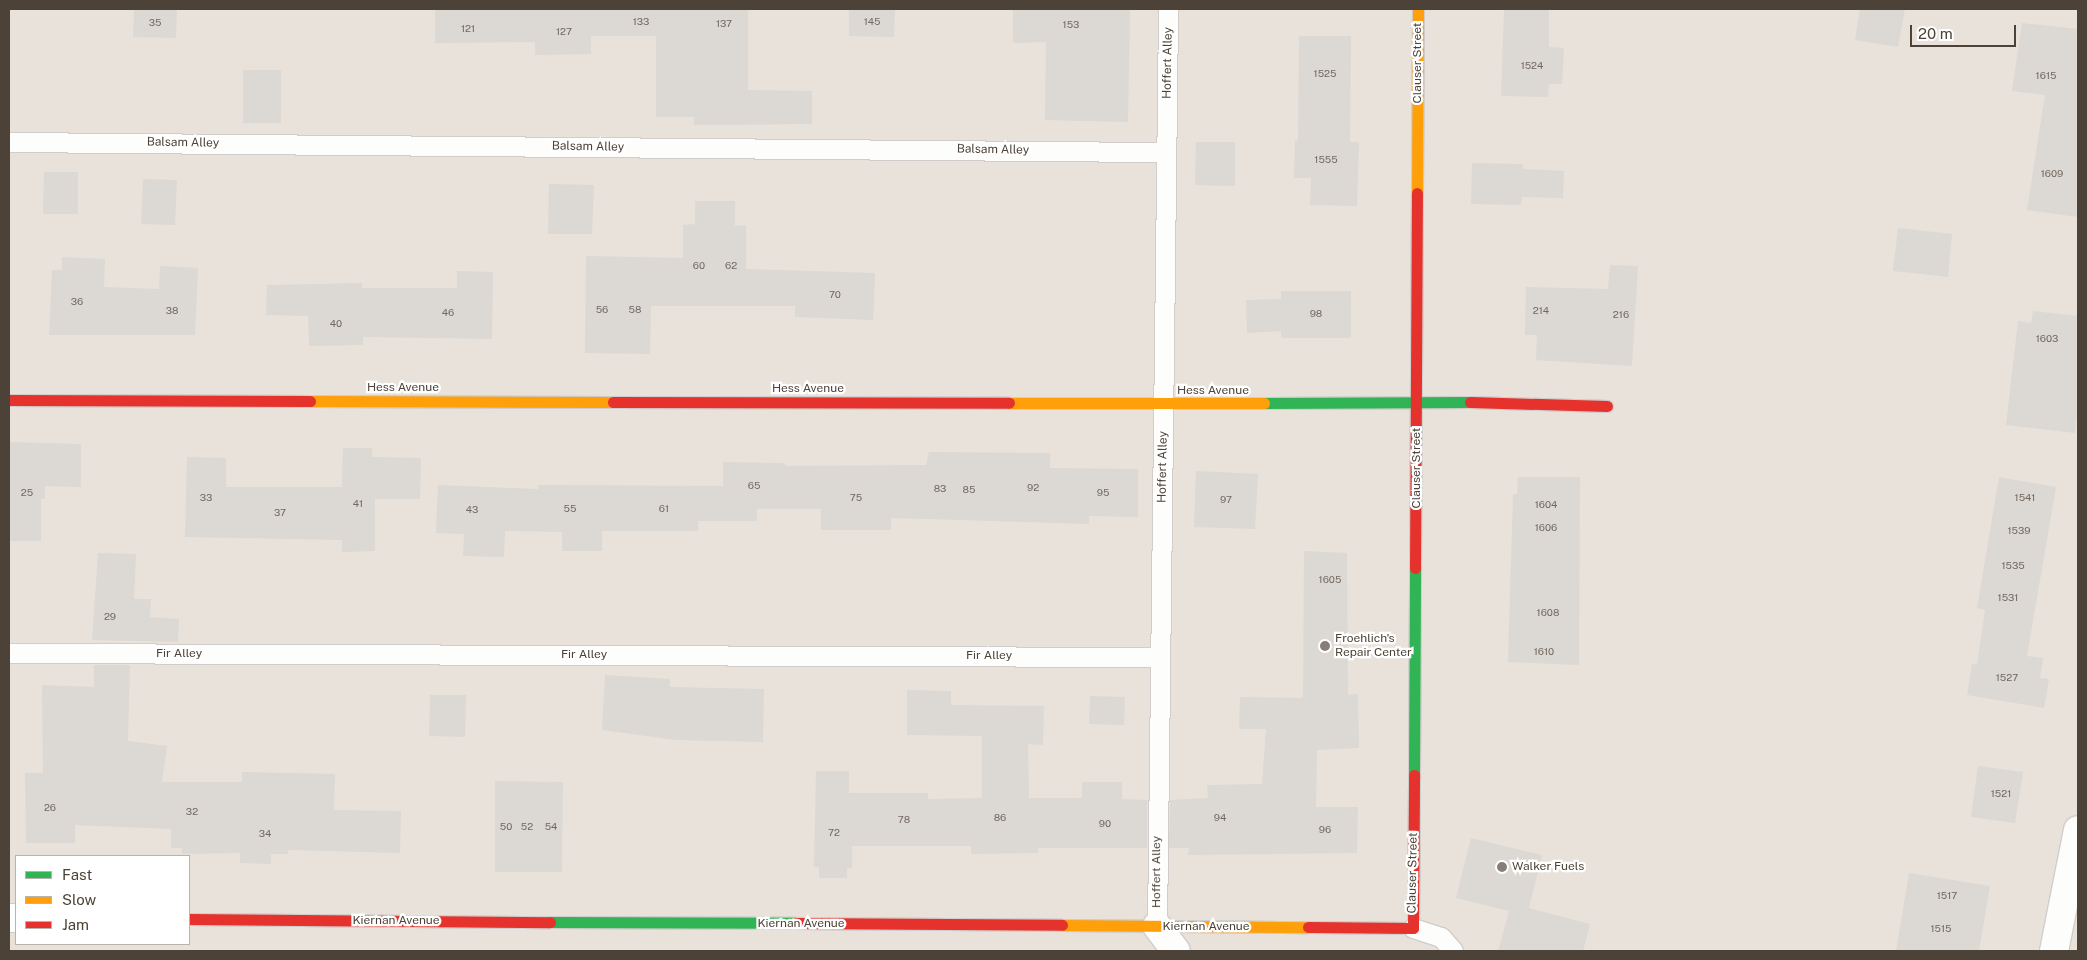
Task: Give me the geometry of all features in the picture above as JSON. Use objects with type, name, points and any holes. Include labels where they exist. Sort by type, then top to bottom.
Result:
[{"type":"street","name":"Clauser Street","points":[[1413,928],[1418,405],[1418,9]]},
{"type":"street","name":"Hess Avenue","points":[[9,400],[1418,405],[1471,402],[1607,406]]},
{"type":"street","points":[[2054,951],[2078,830]]},
{"type":"street","name":"Kiernan Avenue","points":[[190,919],[1413,928]]},
{"type":"street","points":[[1157,926],[1176,951]]},
{"type":"lane","name":"Hoffert Alley","points":[[1157,926],[1159,657],[1165,404],[1168,9]]},
{"type":"lane","name":"Balsam Alley","points":[[9,142],[1166,152]]},
{"type":"lane","name":"Fir Alley","points":[[9,653],[1159,657]]},
{"type":"lane","points":[[1413,928],[1441,937],[1453,951]]},
{"type":"shaded area","points":[[9,9],[2078,9],[2078,951],[9,951]]},
{"type":"building","points":[[134,9],[177,9],[176,38],[133,37]]},
{"type":"building","points":[[435,9],[748,9],[748,90],[812,91],[812,124],[694,125],[694,117],[656,117],[656,36],[591,36],[591,54],[535,55],[535,42],[435,43]]},
{"type":"building","points":[[849,9],[895,9],[894,37],[849,36]]},
{"type":"building","points":[[1013,9],[1130,9],[1128,122],[1045,120],[1046,42],[1013,43]]},
{"type":"building","points":[[1504,9],[1549,9],[1549,47],[1564,48],[1562,84],[1549,84],[1548,97],[1501,96]]},
{"type":"building","points":[[1860,9],[1905,9],[1898,47],[1855,40]]},
{"type":"building","points":[[2022,23],[2078,29],[2078,217],[2027,210],[2045,95],[2012,91]]},
{"type":"building","points":[[1299,36],[1351,36],[1350,142],[1359,142],[1357,206],[1310,205],[1311,178],[1294,178],[1295,140],[1298,141]]},
{"type":"building","points":[[243,70],[281,70],[281,123],[243,123]]},
{"type":"building","points":[[1196,142],[1235,142],[1235,186],[1195,185]]},
{"type":"building","points":[[1472,163],[1523,164],[1523,169],[1564,171],[1563,198],[1522,197],[1521,205],[1471,204]]},
{"type":"building","points":[[44,172],[78,172],[78,214],[43,214]]},
{"type":"building","points":[[143,179],[177,180],[175,225],[141,224]]},
{"type":"building","points":[[549,184],[594,185],[592,234],[548,234]]},
{"type":"building","points":[[695,201],[735,201],[735,226],[746,225],[746,269],[875,273],[873,320],[795,317],[795,306],[651,306],[650,354],[585,353],[586,256],[683,258],[683,225],[695,224]]},
{"type":"building","points":[[1898,228],[1952,234],[1948,277],[1893,271]]},
{"type":"building","points":[[62,257],[105,259],[104,287],[159,289],[160,266],[198,268],[195,335],[49,335],[52,270],[62,270]]},
{"type":"building","points":[[1610,265],[1638,266],[1632,366],[1536,360],[1537,335],[1525,335],[1526,287],[1608,289]]},
{"type":"building","points":[[457,271],[493,272],[492,339],[363,337],[363,345],[309,346],[308,316],[266,315],[267,285],[362,283],[362,288],[457,288]]},
{"type":"building","points":[[1281,291],[1351,291],[1351,338],[1281,338],[1281,331],[1247,333],[1246,300],[1281,299]]},
{"type":"building","points":[[2033,311],[2078,316],[2078,405],[2075,433],[2006,425],[2018,321],[2031,323]]},
{"type":"building","points":[[9,442],[81,444],[81,487],[45,486],[45,499],[41,499],[41,541],[9,541]]},
{"type":"building","points":[[343,448],[372,448],[372,457],[421,458],[420,499],[375,499],[375,551],[342,552],[342,540],[185,537],[187,457],[226,458],[226,487],[342,487]]},
{"type":"building","points":[[929,452],[1050,453],[1050,468],[1138,469],[1138,517],[1089,516],[1089,524],[891,518],[891,530],[821,530],[821,509],[757,509],[757,521],[698,521],[698,531],[602,531],[602,551],[562,551],[562,532],[505,531],[504,557],[463,556],[464,534],[436,533],[438,485],[538,489],[538,485],[723,486],[723,462],[785,463],[785,466],[926,465]]},
{"type":"building","points":[[1196,471],[1258,474],[1255,529],[1194,527]]},
{"type":"building","points":[[1518,477],[1580,477],[1579,665],[1508,662],[1513,494],[1517,494]]},
{"type":"building","points":[[1999,477],[2056,487],[2027,656],[2043,658],[2040,678],[2049,679],[2044,708],[1967,695],[1972,664],[1977,665],[1985,610],[1977,608]]},
{"type":"building","points":[[1304,551],[1347,553],[1348,695],[1358,694],[1359,748],[1317,750],[1316,807],[1358,807],[1357,853],[1188,855],[1189,848],[1169,848],[1170,800],[1208,798],[1207,785],[1262,784],[1266,729],[1239,729],[1240,697],[1303,698]]},
{"type":"building","points":[[98,553],[136,554],[134,599],[151,599],[150,617],[179,619],[178,642],[92,640]]},
{"type":"building","points":[[94,665],[130,665],[128,741],[167,746],[162,782],[242,782],[242,772],[335,774],[334,810],[401,811],[400,853],[288,850],[288,854],[271,854],[271,864],[240,863],[240,853],[182,854],[182,848],[171,848],[171,829],[75,825],[75,843],[26,843],[25,773],[43,773],[42,685],[94,687]]},
{"type":"building","points":[[605,675],[670,679],[670,687],[764,689],[763,742],[676,740],[602,730]]},
{"type":"building","points":[[907,690],[951,691],[951,705],[1044,706],[1043,745],[1028,744],[1029,798],[1082,798],[1082,782],[1122,782],[1122,799],[1147,800],[1147,848],[1038,848],[1038,853],[971,854],[971,846],[852,846],[852,868],[847,868],[847,878],[819,878],[819,867],[814,867],[816,771],[849,771],[849,793],[928,793],[928,799],[982,798],[982,736],[907,735]]},
{"type":"building","points":[[430,695],[466,695],[465,737],[429,736]]},
{"type":"building","points":[[1090,696],[1125,697],[1124,725],[1089,724]]},
{"type":"building","points":[[1978,766],[2023,772],[2015,823],[1971,817]]},
{"type":"building","points":[[495,781],[563,782],[562,872],[495,872]]},
{"type":"building","points":[[1471,838],[1542,855],[1529,908],[1590,924],[1583,951],[1498,951],[1509,911],[1456,898]]},
{"type":"building","points":[[1909,873],[1990,886],[1979,951],[1896,951]]},
{"type":"traffic: fast","points":[[1264,403],[1470,402]]},
{"type":"traffic: fast","points":[[1414,775],[1415,568]]},
{"type":"traffic: fast","points":[[550,922],[795,923]]},
{"type":"traffic: slow","points":[[1417,193],[1418,9]]},
{"type":"traffic: slow","points":[[310,401],[613,402]]},
{"type":"traffic: slow","points":[[1009,403],[1264,403]]},
{"type":"traffic: slow","points":[[1062,925],[1308,927]]},
{"type":"traffic: jam","points":[[1415,568],[1417,193]]},
{"type":"traffic: jam","points":[[9,400],[310,401]]},
{"type":"traffic: jam","points":[[613,402],[1009,403]]},
{"type":"traffic: jam","points":[[1470,402],[1607,406]]},
{"type":"traffic: jam","points":[[1308,927],[1413,928],[1414,775]]},
{"type":"traffic: jam","points":[[190,919],[550,922]]},
{"type":"traffic: jam","points":[[795,923],[1062,925]]},
{"type":"place","name":"Froehlich's Repair Center","points":[[1325,646]]},
{"type":"place","name":"Walker Fuels","points":[[1502,867]]}]
